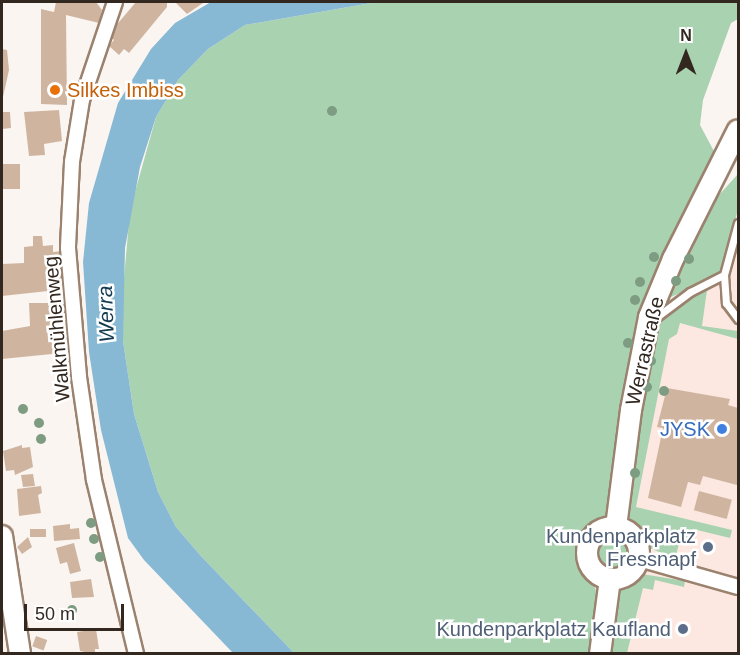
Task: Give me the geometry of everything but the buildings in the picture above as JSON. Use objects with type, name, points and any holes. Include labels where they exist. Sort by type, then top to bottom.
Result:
[{"type":"street","name":"Walkmühlenweg","points":[[115,2],[82,100],[72,162],[68,248],[79,377],[94,480],[136,654]]},
{"type":"street","name":"Werrastraße","points":[[616,527],[646,332],[673,259],[733,155],[738,130]]},
{"type":"street","points":[[616,527],[634,538],[639,558],[630,573],[610,579],[596,573],[587,553],[596,534],[616,527]]},
{"type":"street","points":[[2,536],[20,654]]},
{"type":"street","points":[[639,558],[738,587]]},
{"type":"street","points":[[600,654],[610,579]]},
{"type":"lane","points":[[738,223],[724,275],[726,303],[738,319]]},
{"type":"lane","points":[[646,332],[664,308],[724,275]]},
{"type":"shaded area","points":[[738,195],[738,653],[625,654],[654,543],[635,507],[660,362],[689,278]]},
{"type":"green space","points":[[377,2],[738,2],[738,19],[731,23],[703,100],[700,125],[716,155],[663,260],[611,503],[604,522],[589,534],[581,551],[598,596],[616,598],[625,582],[642,574],[685,581],[684,587],[655,580],[653,590],[643,588],[627,653],[294,653],[176,527],[158,492],[134,414],[123,341],[123,290],[130,210],[156,117],[178,80],[208,49],[245,25]]},
{"type":"green space","points":[[738,174],[738,209],[723,266],[717,275],[663,301],[709,206]]},
{"type":"green space","points":[[707,290],[702,326],[738,331],[738,339],[680,323],[677,334],[669,339],[636,507],[732,530],[730,538],[693,529],[691,539],[681,536],[676,555],[685,558],[684,562],[647,547],[635,532],[628,512],[632,458],[638,404],[657,325],[678,303]]},
{"type":"green space","points":[[613,534],[621,535],[627,540],[632,546],[632,562],[627,568],[621,573],[613,574],[605,573],[599,568],[594,562],[593,554],[594,546],[599,540],[605,535]]},
{"type":"water","name":"Werra","points":[[211,2],[377,2],[245,25],[208,49],[178,80],[156,117],[140,167],[125,248],[123,341],[134,414],[158,492],[176,527],[294,653],[233,653],[144,560],[128,538],[101,430],[89,352],[83,262],[89,203],[118,103],[151,49],[175,23]]},
{"type":"place","name":"Silkes Imbiss","points":[[55,90]]},
{"type":"place","name":"JYSK","points":[[722,429]]},
{"type":"place","name":"Kundenparkplatz Fressnapf","points":[[708,547]]},
{"type":"place","name":"Kundenparkplatz Kaufland","points":[[683,629]]}]
